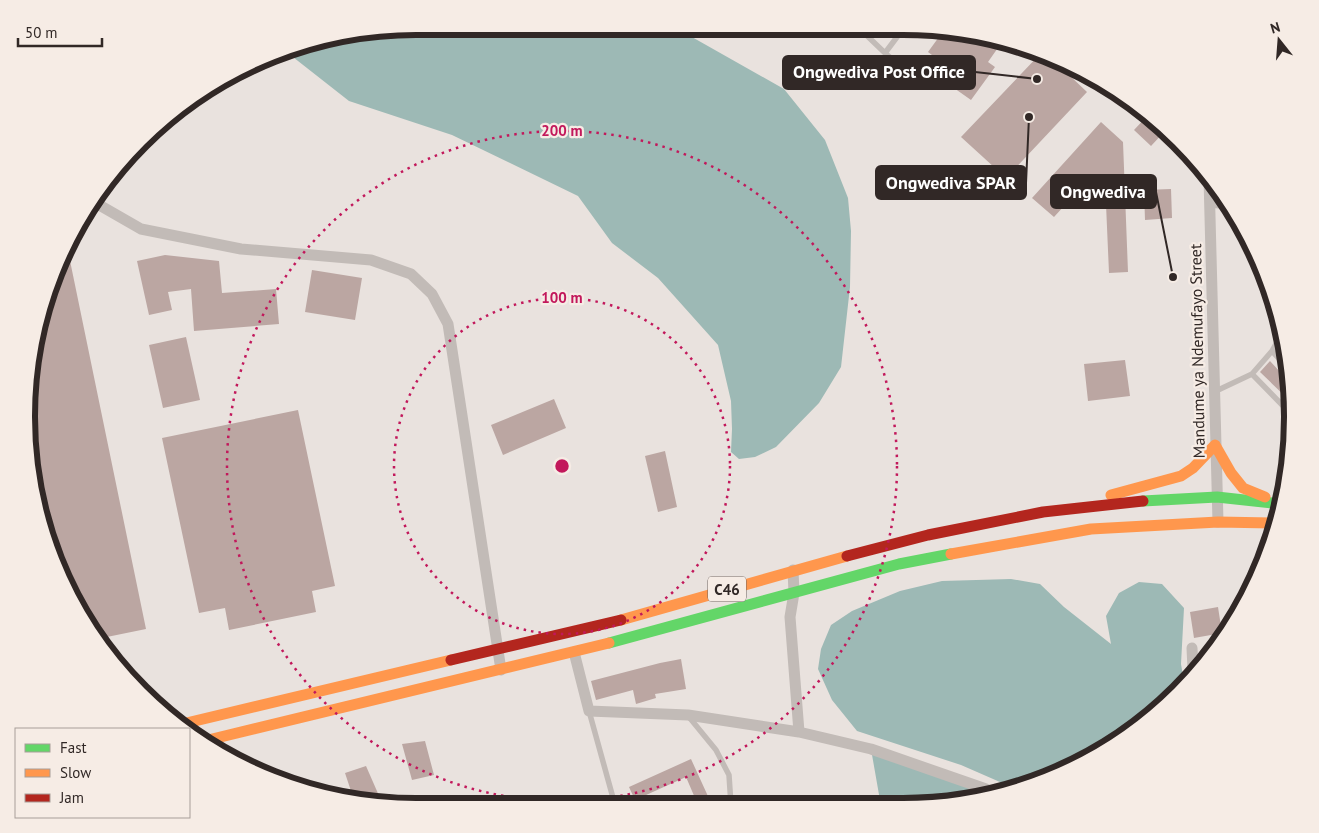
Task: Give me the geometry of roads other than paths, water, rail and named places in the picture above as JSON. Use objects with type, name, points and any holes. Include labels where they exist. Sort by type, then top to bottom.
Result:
[{"type":"main road","points":[[1043,512],[1180,476],[1194,468],[1215,445],[1231,473],[1243,488],[1275,500]]},
{"type":"main road","name":"C46","points":[[193,725],[637,616],[793,570],[928,535],[1043,512],[1152,500],[1217,497],[1274,501]]},
{"type":"main road","name":"C46","points":[[213,739],[574,652],[899,564],[989,546],[1091,529],[1218,522],[1269,523]]},
{"type":"street","name":"Mandume ya Ndemufayo Street","points":[[1210,190],[1218,522]]},
{"type":"street","points":[[1210,202],[1219,203]]},
{"type":"street","points":[[99,205],[141,230],[241,249],[371,260],[411,274],[432,294],[448,324],[501,670]]},
{"type":"street","points":[[793,570],[794,593],[790,617],[799,732]]},
{"type":"street","points":[[1192,648],[1193,664]]},
{"type":"street","points":[[574,652],[589,712],[688,716],[799,732],[871,749],[986,789]]},
{"type":"lane","points":[[866,35],[921,83]]},
{"type":"lane","points":[[885,53],[898,35]]},
{"type":"lane","points":[[1216,391],[1252,374],[1272,351],[1277,342]]},
{"type":"lane","points":[[1272,351],[1280,359]]},
{"type":"lane","points":[[1252,374],[1284,406]]},
{"type":"lane","points":[[589,712],[614,798]]},
{"type":"lane","points":[[688,716],[716,750],[729,775],[731,798]]},
{"type":"water","points":[[688,35],[784,89],[825,140],[848,198],[851,231],[850,287],[841,367],[819,403],[776,447],[755,457],[739,459],[731,452],[731,401],[718,345],[658,278],[612,243],[578,196],[452,135],[349,101],[292,56],[342,42],[392,36]]},
{"type":"water","points":[[1011,579],[1040,584],[1064,607],[1111,644],[1106,616],[1119,593],[1139,582],[1162,584],[1184,608],[1181,664],[1183,675],[1135,719],[1093,747],[1048,769],[1004,784],[961,765],[857,731],[832,700],[818,669],[821,649],[831,625],[852,611],[900,591],[942,581]]},
{"type":"water","points":[[871,749],[981,790],[927,797],[880,798]]},
{"type":"place","name":"Ongwediva Post Office","points":[[1037,79]]},
{"type":"place","name":"Ongwediva SPAR","points":[[1029,117]]},
{"type":"place","name":"Ongwediva","points":[[1173,277]]}]
